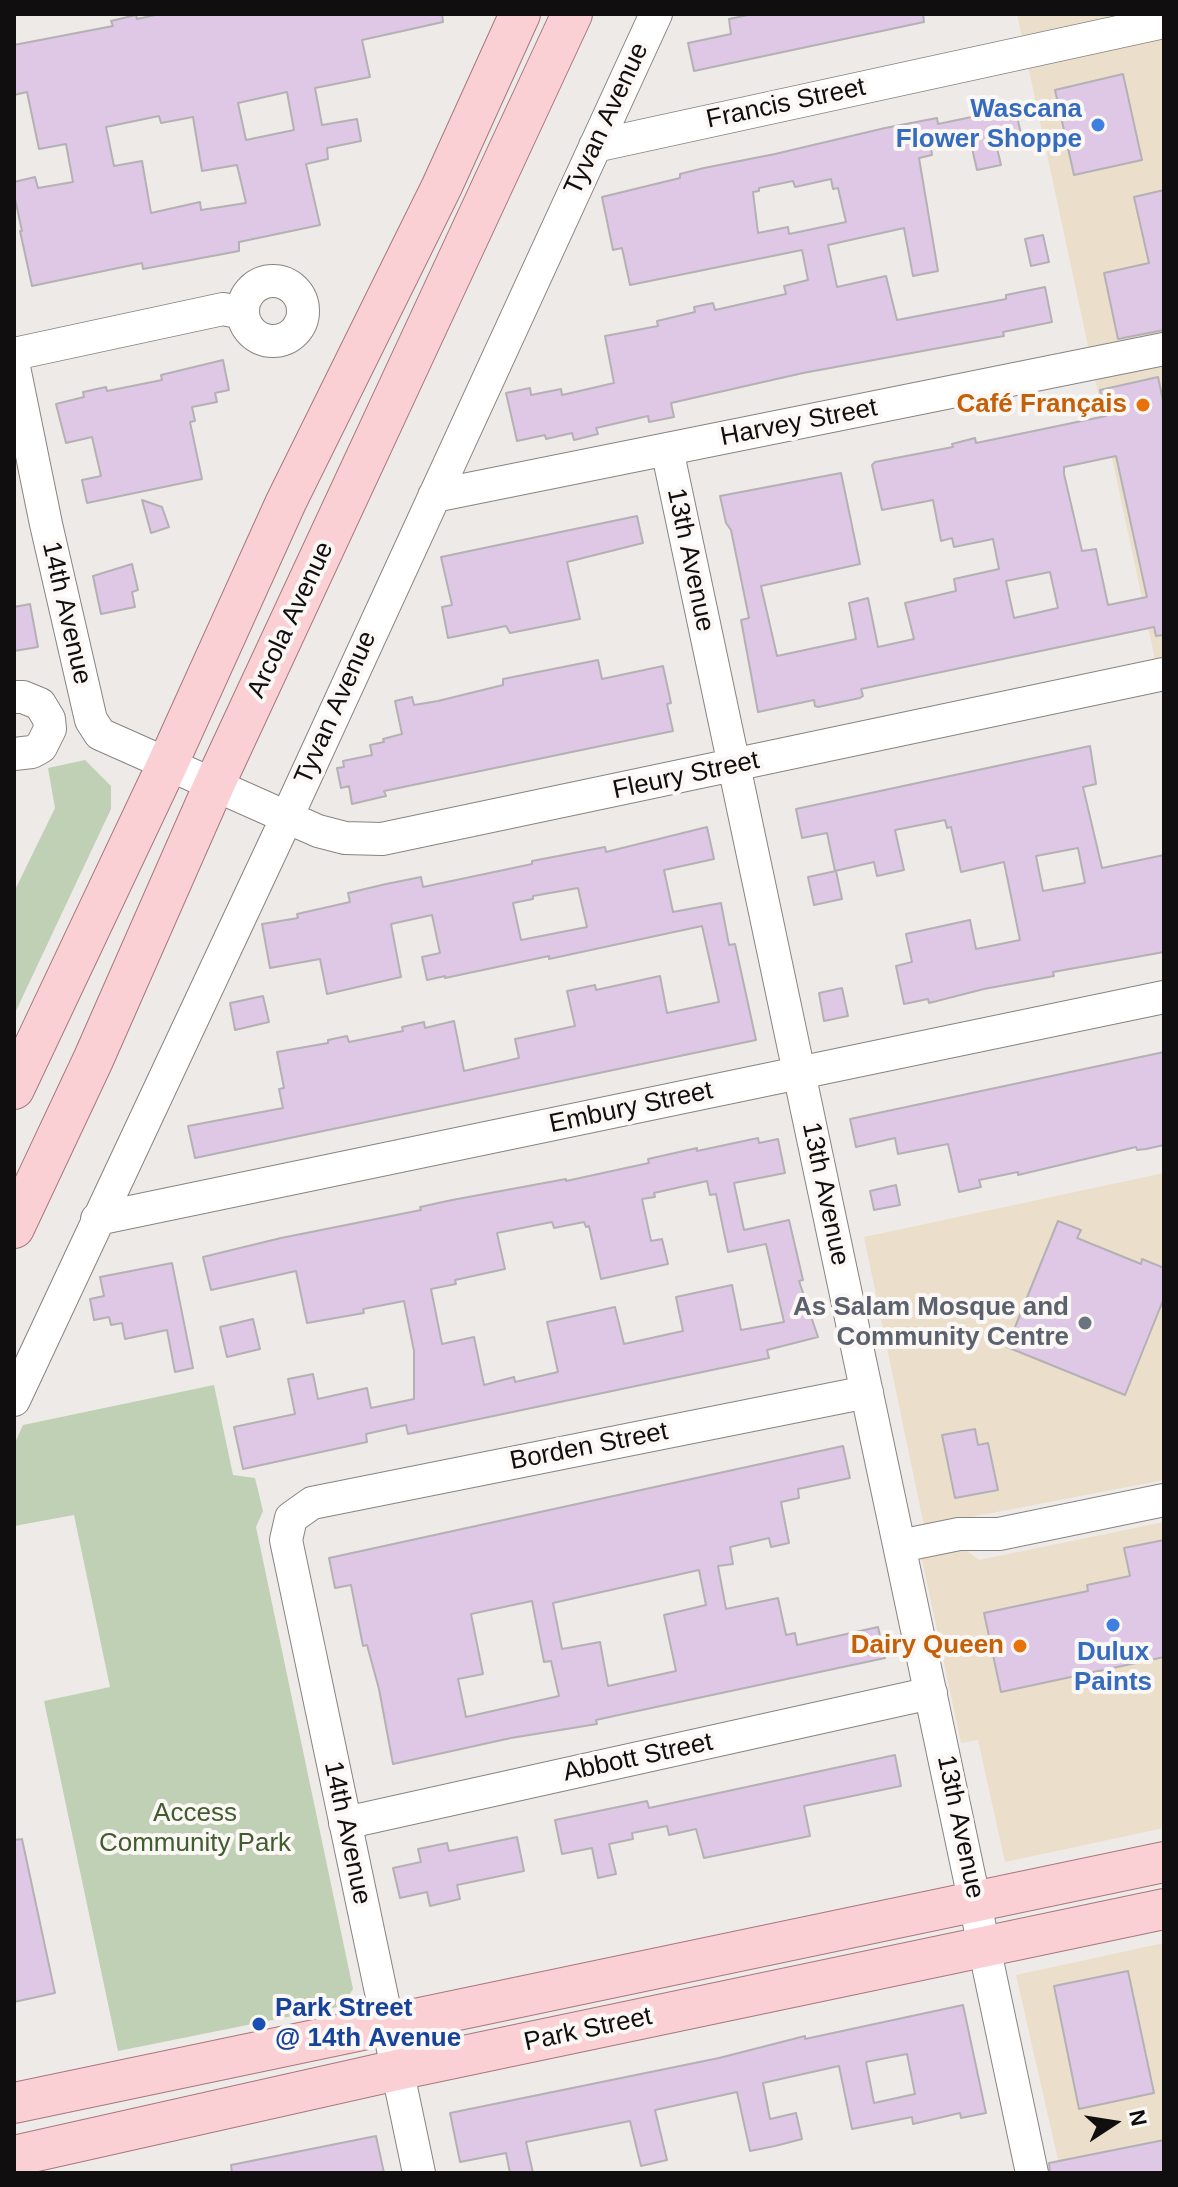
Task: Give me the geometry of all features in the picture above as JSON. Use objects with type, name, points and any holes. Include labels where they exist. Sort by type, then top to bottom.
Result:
[{"type":"main road","name":"Arcola Avenue","points":[[14,1089],[168,763],[286,502],[442,186],[520,14]]},
{"type":"main road","name":"Arcola Avenue","points":[[14,1228],[93,1060],[214,785],[572,14]]},
{"type":"main road","name":"Park Street","points":[[14,2103],[1164,1862]]},
{"type":"main road","name":"Park Street","points":[[14,2156],[397,2070],[1164,1909]]},
{"type":"street","name":"Tyvan Avenue","points":[[14,1400],[287,817],[656,14]]},
{"type":"street","name":"Francis Street","points":[[595,146],[1164,22]]},
{"type":"street","points":[[14,354],[223,309],[243,313]]},
{"type":"street","name":"Harvey Street","points":[[434,496],[1164,349]]},
{"type":"street","name":"14th Avenue","points":[[14,367],[91,720],[100,734],[214,785]]},
{"type":"street","name":"13th Avenue","points":[[667,449],[1032,2173]]},
{"type":"street","name":"Fleury Street","points":[[214,785],[345,838],[382,839],[1164,674]]},
{"type":"street","points":[[14,697],[40,704],[49,719],[50,729],[41,747],[32,752],[14,754]]},
{"type":"street","name":"Embury Street","points":[[97,1219],[1164,997]]},
{"type":"street","name":"Borden Street","points":[[312,1503],[867,1392]]},
{"type":"street","points":[[900,1546],[959,1534],[999,1534],[1164,1500]]},
{"type":"street","name":"14th Avenue","points":[[312,1503],[291,1518],[286,1540],[419,2173]]},
{"type":"street","name":"Abbott Street","points":[[345,1823],[931,1693]]},
{"type":"shaded area","points":[[1017,14],[1157,14],[1164,49],[1164,701]]},
{"type":"shaded area","points":[[1164,1173],[1164,1480],[924,1526],[864,1237]]},
{"type":"shaded area","points":[[1164,1522],[1164,1828],[1005,1862],[978,1740],[961,1743],[920,1550],[951,1544],[979,1560]]},
{"type":"shaded area","points":[[1164,1943],[1164,2173],[1061,2173],[1016,1975]]},
{"type":"green space","points":[[85,760],[111,786],[111,809],[14,1015],[14,892],[55,808],[48,768]]},
{"type":"green space","name":"Access Community Park","points":[[214,1385],[233,1475],[255,1478],[263,1511],[256,1527],[353,1989],[342,2006],[118,2051],[44,1701],[110,1687],[74,1515],[14,1526],[14,1445],[23,1425]]},
{"type":"building","points":[[160,14],[442,14],[443,22],[362,40],[370,77],[315,88],[322,125],[357,119],[361,141],[327,148],[328,159],[306,164],[320,225],[239,242],[239,251],[143,269],[142,263],[32,286],[20,231],[14,182],[35,177],[38,188],[73,182],[66,144],[39,149],[27,92],[14,95],[14,45],[113,26],[111,21],[136,15],[137,19]],"holes":[[[287,92],[294,130],[246,140],[238,103]],[[159,116],[161,123],[193,117],[202,171],[237,165],[246,203],[201,210],[200,202],[151,213],[142,161],[114,166],[106,127]]]},
{"type":"building","points":[[753,14],[923,14],[924,22],[694,71],[688,43],[731,34],[729,19]]},
{"type":"building","name":"Wascana Flower Shoppe","points":[[1123,74],[1142,160],[1074,175],[1055,90]]},
{"type":"building","points":[[1015,108],[1023,142],[997,148],[1001,165],[977,170],[969,135],[930,144],[932,155],[919,158],[938,271],[913,276],[904,228],[828,245],[837,287],[886,276],[897,320],[1006,299],[1006,295],[1045,287],[1052,322],[1003,332],[1004,336],[803,373],[671,403],[674,417],[649,422],[648,416],[596,428],[598,434],[574,440],[572,433],[517,441],[506,393],[530,388],[531,395],[561,389],[562,395],[614,383],[605,336],[658,326],[657,321],[695,312],[694,307],[713,303],[715,310],[786,294],[784,286],[808,280],[802,250],[630,285],[622,248],[613,250],[602,197],[680,178],[680,174],[704,168],[885,128],[937,118],[938,124]],"holes":[[[831,179],[833,189],[838,188],[846,222],[789,234],[788,227],[758,233],[753,192],[759,191],[759,188],[793,181],[795,187]]]},
{"type":"building","points":[[1164,190],[1164,330],[1118,339],[1104,273],[1149,263],[1134,197]]},
{"type":"building","points":[[1043,235],[1049,262],[1031,266],[1025,239]]},
{"type":"building","points":[[223,360],[229,390],[215,393],[217,402],[192,407],[195,421],[190,422],[202,479],[87,503],[82,480],[101,476],[92,437],[66,443],[56,404],[84,397],[83,392],[106,387],[107,391],[162,380],[161,375]]},
{"type":"building","points":[[1158,377],[1164,405],[1164,635],[1156,636],[1154,627],[861,689],[863,696],[860,698],[818,707],[814,700],[758,712],[741,620],[749,618],[731,530],[726,523],[720,496],[841,473],[860,564],[761,586],[777,656],[856,639],[849,603],[868,598],[878,647],[914,639],[905,603],[956,591],[954,579],[999,569],[993,539],[954,547],[952,538],[941,541],[933,500],[882,510],[872,465],[953,447],[952,444],[975,438],[976,443],[1106,416],[1100,390]],"holes":[[[1116,456],[1147,597],[1108,605],[1096,549],[1082,551],[1064,467]],[[1050,572],[1058,608],[1014,618],[1006,581]]]},
{"type":"building","points":[[142,500],[162,507],[169,527],[151,533]]},
{"type":"building","points":[[637,516],[643,543],[567,562],[580,619],[510,633],[506,626],[448,638],[442,607],[452,605],[441,557]]},
{"type":"building","points":[[132,564],[138,590],[132,592],[135,607],[101,614],[93,576]]},
{"type":"building","points":[[30,604],[38,647],[14,651],[14,607]]},
{"type":"building","points":[[598,660],[602,679],[663,666],[673,731],[384,791],[386,796],[352,804],[349,786],[341,788],[337,768],[344,767],[343,761],[372,755],[370,745],[402,734],[395,701],[412,697],[414,705],[438,701],[503,685],[503,679]]},
{"type":"building","points":[[1090,746],[1096,784],[1083,787],[1102,868],[1164,855],[1164,952],[1053,972],[1054,976],[929,1003],[928,999],[904,1004],[896,966],[912,962],[906,934],[970,920],[976,949],[1020,940],[1004,862],[961,872],[951,827],[947,828],[945,820],[895,830],[904,870],[877,876],[874,862],[835,871],[827,833],[802,838],[796,809]],"holes":[[[1078,848],[1085,883],[1043,891],[1036,856]]]},
{"type":"building","points":[[707,827],[714,859],[664,870],[673,912],[721,903],[729,945],[735,944],[756,1040],[195,1158],[188,1126],[283,1108],[279,1089],[284,1088],[277,1052],[328,1043],[328,1040],[347,1036],[349,1042],[403,1031],[402,1027],[424,1022],[425,1028],[454,1021],[464,1071],[519,1058],[515,1039],[575,1026],[567,991],[595,985],[596,990],[660,976],[667,1013],[719,1002],[702,926],[549,959],[549,956],[427,980],[422,957],[440,953],[432,915],[391,924],[401,977],[327,994],[320,959],[270,968],[262,924],[298,918],[297,914],[350,902],[348,893],[421,877],[423,887],[605,847],[606,852]],"holes":[[[578,888],[587,927],[521,940],[513,903]]]},
{"type":"building","points":[[836,871],[842,899],[814,905],[808,877]]},
{"type":"building","points":[[842,988],[848,1016],[824,1021],[819,993]]},
{"type":"building","points":[[263,996],[269,1022],[235,1030],[230,1003]]},
{"type":"building","points":[[1164,1052],[1164,1145],[1137,1150],[1136,1147],[1018,1175],[1018,1172],[979,1180],[981,1187],[959,1192],[948,1144],[898,1154],[895,1138],[856,1147],[850,1119]]},
{"type":"building","points":[[758,1138],[759,1143],[778,1139],[785,1173],[734,1183],[744,1230],[789,1220],[803,1280],[799,1281],[818,1337],[767,1350],[769,1358],[408,1434],[406,1425],[366,1434],[367,1442],[243,1469],[234,1427],[295,1414],[288,1379],[313,1374],[318,1399],[367,1388],[371,1408],[414,1399],[414,1351],[404,1301],[363,1309],[364,1313],[307,1323],[296,1271],[211,1290],[203,1257],[421,1210],[420,1207],[452,1200],[566,1181],[649,1163],[648,1159],[697,1148],[697,1151]],"holes":[[[707,1181],[710,1195],[716,1194],[728,1252],[766,1244],[784,1322],[741,1330],[732,1285],[676,1297],[683,1331],[624,1344],[615,1307],[547,1322],[558,1372],[515,1382],[514,1377],[484,1385],[474,1337],[442,1344],[431,1289],[456,1284],[455,1280],[505,1269],[497,1233],[552,1222],[554,1228],[584,1222],[586,1227],[589,1226],[601,1279],[668,1264],[662,1239],[651,1241],[642,1199],[655,1197],[654,1193]]]},
{"type":"building","points":[[896,1185],[900,1205],[874,1210],[870,1191]]},
{"type":"building","name":"As Salam Mosque and Community Centre","points":[[1058,1221],[1081,1230],[1077,1238],[1141,1264],[1142,1259],[1164,1268],[1164,1298],[1125,1395],[1007,1347]]},
{"type":"building","points":[[172,1263],[193,1368],[175,1372],[167,1330],[125,1339],[122,1323],[111,1325],[109,1317],[94,1320],[90,1299],[104,1296],[100,1277]]},
{"type":"building","points":[[253,1319],[260,1349],[227,1357],[220,1327]]},
{"type":"building","points":[[975,1429],[978,1445],[988,1443],[998,1490],[955,1498],[942,1435]]},
{"type":"building","points":[[843,1446],[850,1478],[798,1489],[799,1498],[781,1502],[789,1543],[771,1547],[769,1538],[730,1547],[733,1564],[718,1566],[726,1609],[778,1598],[786,1635],[795,1633],[797,1645],[878,1627],[885,1658],[596,1720],[597,1724],[511,1738],[393,1764],[379,1689],[367,1645],[363,1646],[351,1585],[335,1588],[329,1558]],"holes":[[[699,1570],[706,1605],[664,1615],[676,1671],[608,1686],[600,1642],[562,1649],[553,1603]],[[532,1601],[544,1662],[551,1661],[559,1696],[466,1717],[458,1679],[483,1674],[471,1614]]]},
{"type":"building","points":[[1164,1540],[1164,1657],[1001,1692],[984,1613],[1088,1591],[1087,1585],[1130,1576],[1124,1548]]},
{"type":"building","points":[[895,1755],[901,1786],[804,1806],[810,1836],[704,1858],[696,1829],[669,1835],[667,1826],[632,1833],[633,1839],[609,1844],[616,1874],[598,1878],[592,1848],[562,1854],[555,1820],[647,1801],[649,1808]]},
{"type":"building","points":[[517,1837],[524,1871],[457,1885],[460,1899],[430,1906],[427,1892],[400,1898],[393,1868],[421,1862],[418,1849],[447,1843],[449,1851]]},
{"type":"building","points":[[22,1839],[55,1993],[14,2002],[14,1840]]},
{"type":"building","points":[[1128,1971],[1154,2093],[1079,2109],[1054,1986]]},
{"type":"building","points":[[963,2005],[986,2113],[961,2118],[960,2113],[913,2124],[912,2117],[852,2129],[839,2066],[763,2083],[770,2119],[796,2113],[802,2139],[775,2146],[750,2151],[737,2092],[655,2110],[667,2160],[641,2166],[630,2121],[526,2142],[533,2173],[510,2173],[506,2153],[460,2162],[450,2113],[719,2058],[805,2036],[805,2039]],"holes":[[[907,2054],[915,2094],[874,2103],[866,2062]]]},
{"type":"building","points":[[376,2136],[384,2173],[232,2173],[231,2165]]},
{"type":"building","points":[[1164,2140],[1164,2173],[1050,2173],[1049,2163]]},
{"type":"place","name":"Wascana Flower Shoppe","points":[[1098,125]]},
{"type":"place","name":"Café Français","points":[[1143,405]]},
{"type":"place","name":"As Salam Mosque and Community Centre","points":[[1085,1323]]},
{"type":"place","name":"Dulux Paints","points":[[1113,1625]]},
{"type":"place","name":"Dairy Queen","points":[[1020,1646]]},
{"type":"place","name":"Park Street @ 14th Avenue","points":[[259,2024]]}]
